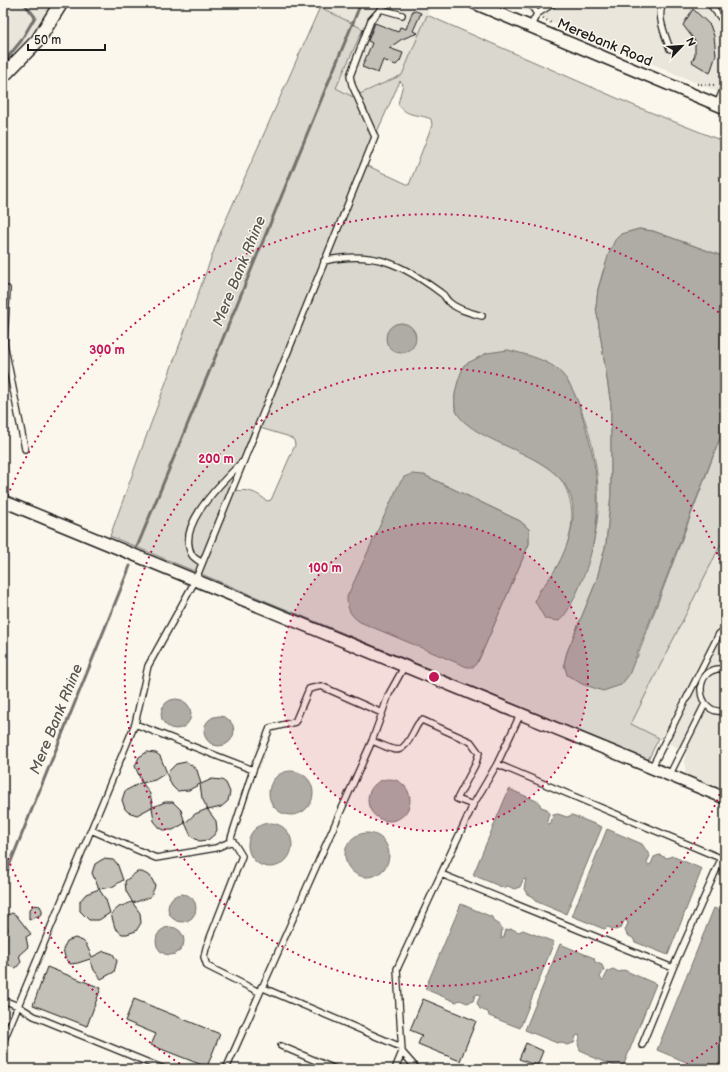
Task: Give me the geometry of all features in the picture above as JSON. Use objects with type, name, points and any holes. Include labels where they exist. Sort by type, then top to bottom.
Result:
[{"type":"street","points":[[3,76],[38,40],[61,3]]},
{"type":"street","name":"Merebank Road","points":[[474,3],[721,106]]},
{"type":"street","points":[[3,502],[651,769],[725,798]]},
{"type":"lane","points":[[530,3],[537,14]]},
{"type":"lane","points":[[530,27],[537,14],[554,3]]},
{"type":"lane","points":[[664,3],[661,11],[662,21],[670,49]]},
{"type":"lane","points":[[709,3],[725,23]]},
{"type":"lane","points":[[3,1042],[135,724],[148,666],[195,581],[375,137],[352,85],[350,76],[371,20],[381,9],[402,15]]},
{"type":"lane","points":[[721,106],[725,85]]},
{"type":"lane","points":[[324,261],[363,257],[386,261],[398,265],[443,294],[449,302],[463,310],[482,316]]},
{"type":"lane","points":[[3,289],[7,289],[4,343],[25,449]]},
{"type":"lane","points":[[202,563],[193,556],[189,542],[194,520],[209,496],[244,461]]},
{"type":"lane","points":[[651,769],[701,676],[719,634],[725,629]]},
{"type":"lane","points":[[701,676],[718,668],[725,668],[725,651]]},
{"type":"lane","points":[[226,1069],[372,741],[389,694],[404,667]]},
{"type":"lane","points":[[701,676],[701,696],[706,704],[713,709],[725,711]]},
{"type":"lane","points":[[382,713],[321,686],[309,689],[295,722],[270,728],[253,770],[230,838],[242,856],[206,948],[204,957],[207,966],[260,990],[402,1049],[417,1069]]},
{"type":"lane","points":[[669,776],[706,704]]},
{"type":"lane","points":[[395,1069],[402,1049],[397,970],[473,804],[498,764],[520,715]]},
{"type":"lane","points":[[372,741],[396,750],[401,750],[406,747],[422,720],[471,742],[479,753],[475,765],[457,799],[473,804]]},
{"type":"lane","points":[[135,724],[253,770]]},
{"type":"lane","points":[[498,764],[723,860],[673,968],[642,1045]]},
{"type":"lane","points":[[91,830],[156,858],[216,848],[232,841]]},
{"type":"lane","points":[[442,874],[673,968]]},
{"type":"lane","points":[[3,1000],[18,1006],[34,1016],[164,1069]]},
{"type":"lane","points":[[281,1046],[335,1069]]},
{"type":"shaded area","points":[[3,3],[93,3],[47,12],[36,30],[3,65]]},
{"type":"shaded area","points":[[312,3],[432,3],[402,75],[353,97],[336,88],[363,29]]},
{"type":"shaded area","points":[[507,3],[725,3],[725,95],[596,40]]},
{"type":"shaded area","points":[[320,7],[363,29],[336,88],[353,97],[402,75],[427,15],[635,106],[725,142],[725,257],[653,231],[639,229],[621,234],[603,271],[598,289],[596,307],[611,405],[611,494],[606,544],[596,582],[567,652],[564,664],[637,658],[725,425],[725,536],[631,724],[659,738],[648,760],[110,536],[221,231]],"holes":[[[400,81],[403,84],[398,104],[409,113],[431,119],[432,125],[409,185],[366,165],[377,132]],[[567,381],[575,395],[587,426],[595,459],[598,493],[597,525],[592,551],[538,592],[549,580],[558,566],[570,535],[572,519],[570,503],[565,487],[556,473],[455,408],[455,395],[458,382]],[[260,428],[287,436],[294,440],[295,445],[271,500],[267,501],[259,495],[248,491],[235,491]],[[424,475],[520,521],[529,529],[529,544],[478,662]]]},
{"type":"shaded area","points":[[639,229],[653,231],[725,257],[725,425],[629,675],[621,685],[603,691],[582,684],[567,675],[564,664],[567,652],[596,582],[606,544],[611,494],[611,405],[596,307],[598,289],[609,253],[615,240],[621,234]]},
{"type":"shaded area","points":[[401,323],[412,327],[416,338],[412,349],[401,353],[390,349],[386,338],[390,327]]},
{"type":"shaded area","points":[[508,350],[545,362],[556,368],[566,378],[579,405],[594,462],[597,483],[597,505],[596,526],[592,547],[578,590],[568,611],[559,621],[545,619],[535,601],[538,593],[551,577],[568,543],[573,518],[573,510],[569,493],[560,479],[547,467],[497,442],[467,424],[461,419],[455,407],[458,380],[464,365],[487,353]]},
{"type":"shaded area","points":[[412,474],[424,475],[520,521],[529,529],[529,544],[482,653],[474,667],[467,667],[360,622],[351,614],[348,608],[347,597],[399,484],[404,477]]},
{"type":"shaded area","points":[[725,535],[725,792],[686,776],[684,760],[686,752],[630,724]]},
{"type":"shaded area","points":[[176,699],[187,703],[191,714],[187,725],[176,729],[165,725],[161,714],[165,703]]},
{"type":"shaded area","points":[[219,716],[230,720],[234,731],[230,742],[219,746],[208,742],[204,731],[208,720]]},
{"type":"shaded area","points":[[291,771],[303,775],[309,781],[313,793],[309,805],[303,811],[291,815],[279,811],[273,805],[269,793],[273,781],[279,775]]},
{"type":"shaded area","points":[[385,779],[393,779],[401,782],[407,788],[410,800],[407,812],[401,818],[393,821],[385,821],[377,818],[371,812],[368,804],[368,796],[371,788],[377,782]]},
{"type":"shaded area","points":[[509,789],[539,802],[541,807],[547,809],[549,814],[547,821],[548,824],[551,823],[553,815],[558,814],[567,817],[572,815],[602,827],[566,914],[535,901],[534,897],[527,894],[524,889],[526,879],[523,880],[520,887],[514,889],[508,886],[504,888],[473,875]]},
{"type":"shaded area","points":[[266,823],[274,823],[286,829],[292,841],[292,849],[286,861],[274,867],[266,867],[254,861],[248,849],[248,841],[254,829]]},
{"type":"shaded area","points":[[607,829],[642,844],[650,856],[647,862],[648,865],[651,864],[654,857],[659,855],[667,858],[672,856],[702,869],[668,955],[635,942],[633,938],[627,935],[625,930],[628,923],[626,920],[621,928],[615,930],[608,927],[604,929],[572,916]]},
{"type":"shaded area","points":[[363,833],[371,833],[376,834],[383,839],[388,846],[388,864],[383,871],[376,876],[363,877],[355,874],[348,867],[345,859],[345,851],[348,843],[355,836]]},
{"type":"shaded area","points":[[182,894],[188,895],[192,898],[195,902],[195,914],[192,918],[188,921],[182,922],[176,921],[172,918],[169,914],[168,908],[169,902],[172,898],[176,895]]},
{"type":"shaded area","points":[[461,904],[492,917],[494,922],[499,924],[502,929],[501,939],[504,937],[506,930],[512,929],[519,932],[523,930],[554,942],[520,1028],[489,1016],[488,1012],[480,1009],[477,1003],[480,996],[479,994],[475,995],[473,1001],[467,1003],[460,1000],[456,1002],[425,989]]},
{"type":"shaded area","points":[[714,908],[725,913],[725,1069],[703,1069],[657,1050]]},
{"type":"shaded area","points":[[170,927],[180,931],[184,941],[180,951],[170,955],[160,951],[156,941],[160,931]]},
{"type":"shaded area","points":[[560,944],[594,958],[595,962],[602,965],[604,970],[600,977],[602,980],[608,971],[613,969],[619,972],[624,970],[656,984],[622,1069],[589,1056],[587,1053],[580,1050],[578,1044],[580,1038],[579,1035],[576,1036],[574,1043],[567,1045],[560,1042],[557,1043],[525,1030]]},
{"type":"building","points":[[693,9],[710,25],[714,36],[716,55],[710,73],[692,62],[695,55],[695,41],[683,25]]},
{"type":"building","points":[[413,10],[421,13],[413,31],[418,33],[402,39],[389,48],[403,53],[400,61],[396,65],[383,60],[378,73],[362,67],[372,43],[368,41],[375,23],[398,32],[400,27],[406,29]]},
{"type":"building","points":[[147,752],[156,753],[160,756],[167,773],[176,764],[186,762],[197,770],[201,784],[212,779],[222,780],[226,783],[230,792],[228,801],[221,807],[208,810],[202,798],[200,784],[189,790],[177,791],[172,786],[166,773],[155,780],[142,783],[135,766],[139,757]]},
{"type":"building","points":[[142,782],[150,794],[153,807],[165,802],[173,802],[181,810],[185,823],[173,830],[164,830],[154,821],[152,807],[137,815],[128,812],[125,809],[122,800],[125,791]]},
{"type":"building","points":[[207,809],[216,821],[217,830],[208,840],[199,841],[191,836],[185,823],[195,814]]},
{"type":"building","points":[[103,859],[113,860],[117,863],[123,880],[112,887],[99,889],[92,873],[95,864]]},
{"type":"building","points":[[137,872],[142,872],[150,876],[155,885],[150,897],[133,903],[126,891],[125,881]]},
{"type":"building","points":[[99,889],[106,900],[110,913],[99,920],[89,920],[80,911],[80,901],[86,894]]},
{"type":"building","points":[[132,902],[140,913],[141,923],[136,931],[122,934],[115,928],[111,914],[119,907]]},
{"type":"building","points":[[34,905],[40,906],[42,914],[29,920],[29,910]]},
{"type":"building","points":[[12,913],[16,915],[31,934],[26,937],[28,947],[19,955],[21,962],[16,968],[10,966],[3,956],[3,931],[8,930],[5,919]]},
{"type":"building","points":[[75,938],[86,944],[92,957],[104,951],[113,954],[117,961],[114,972],[101,979],[94,970],[90,959],[70,964],[65,957],[63,949],[67,941]]},
{"type":"building","points":[[47,967],[101,988],[87,1026],[33,1005]]},
{"type":"building","points":[[134,999],[220,1034],[207,1067],[151,1045],[156,1034],[125,1021]]},
{"type":"building","points":[[423,999],[476,1021],[460,1061],[418,1044],[422,1035],[410,1030]]},
{"type":"building","points":[[526,1043],[543,1051],[537,1066],[519,1059]]},
{"type":"waterway","points":[[3,63],[21,41],[35,17],[24,3]]},
{"type":"waterway","name":"Mere Bank Rhine","points":[[137,547],[361,3]]},
{"type":"waterway","name":"Mere Bank Rhine","points":[[3,881],[130,566]]}]
